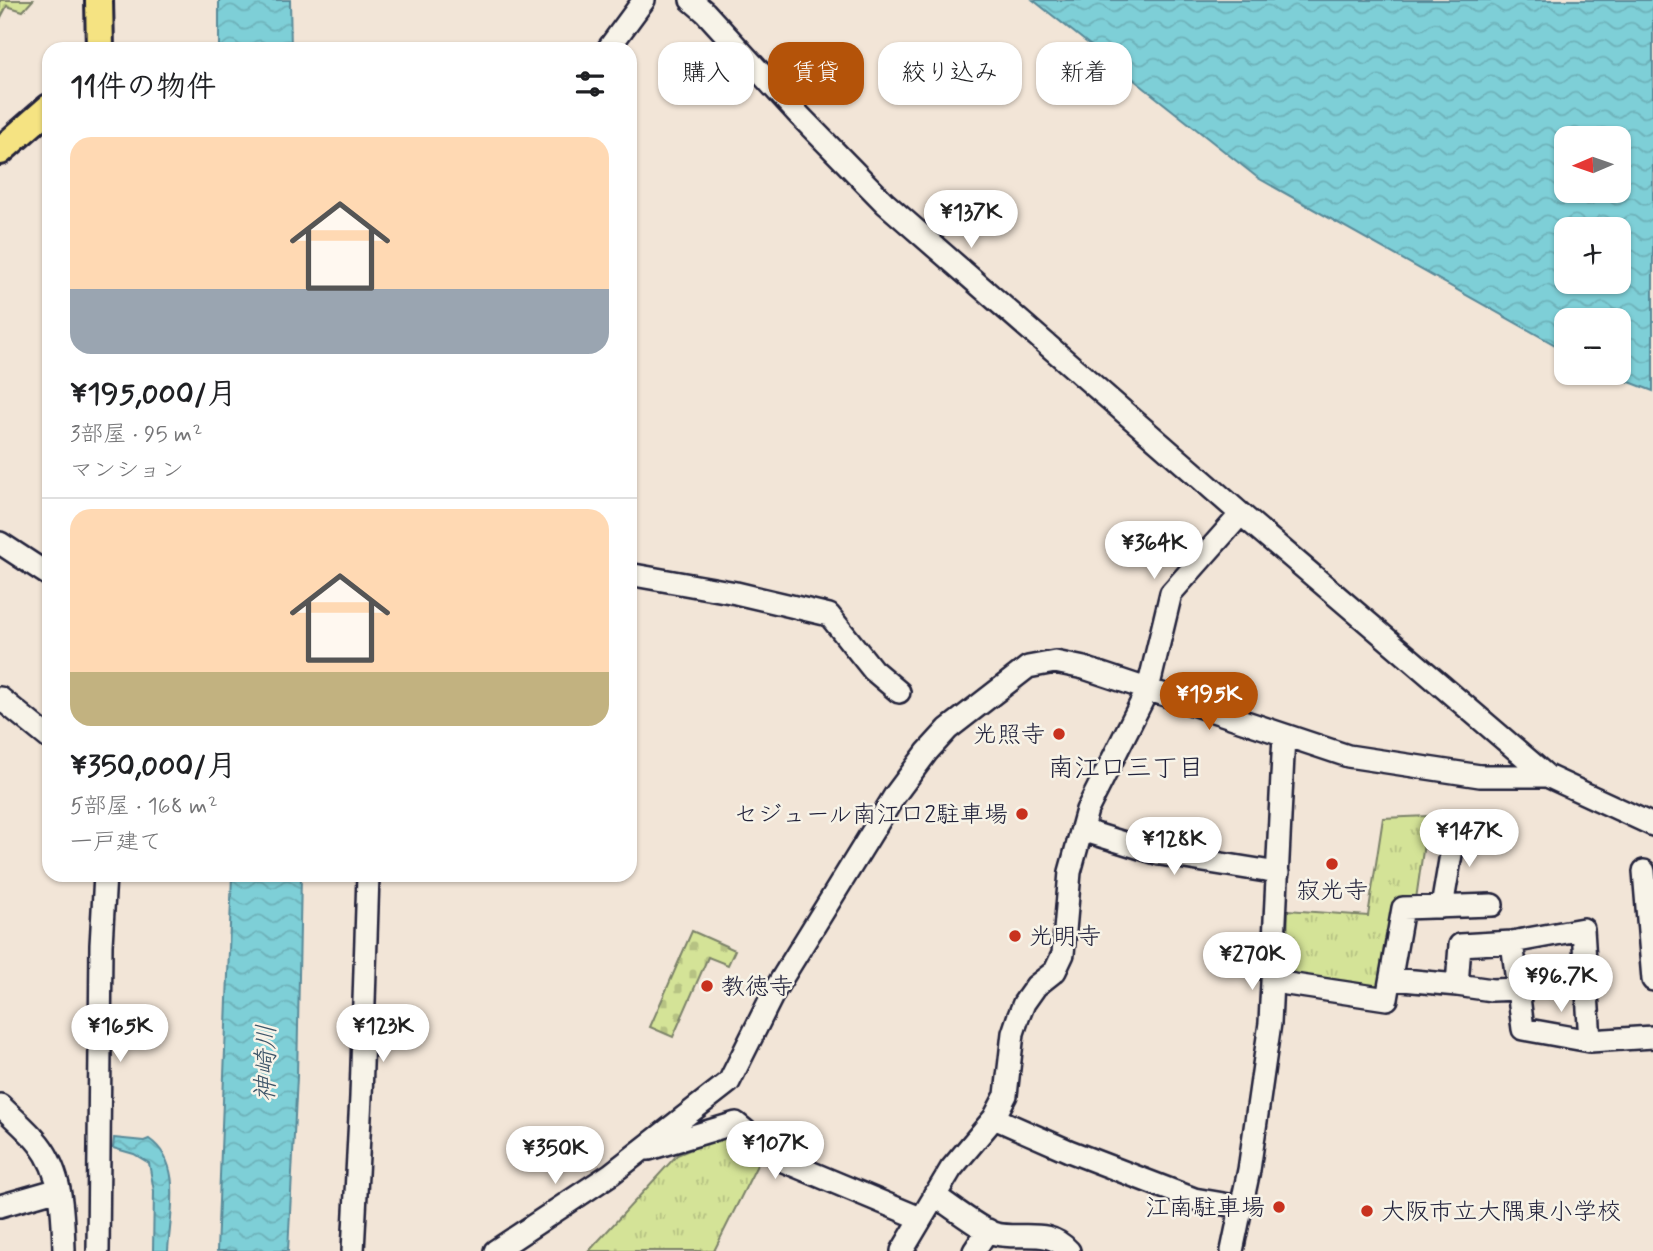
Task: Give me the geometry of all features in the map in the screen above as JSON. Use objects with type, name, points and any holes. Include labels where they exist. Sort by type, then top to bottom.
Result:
[{"type":"main road","points":[[99,0],[100,42]]},
{"type":"main road","points":[[0,151],[42,114]]},
{"type":"street","points":[[613,42],[644,0]]},
{"type":"street","points":[[691,0],[885,203],[1241,514],[1547,776],[1653,825]]},
{"type":"street","points":[[902,1251],[951,1169],[994,1118],[1006,1095],[1013,1033],[1024,1003],[1036,986],[1055,971],[1063,954],[1070,872],[1087,810],[1148,689],[1171,593],[1241,514]]},
{"type":"street","points":[[0,543],[42,570]]},
{"type":"street","points":[[637,576],[736,593],[829,615],[873,670],[899,692]]},
{"type":"street","points":[[495,1251],[611,1174],[729,1083],[776,988],[895,795],[948,729],[1028,667],[1055,662],[1084,668],[1348,756],[1480,776],[1547,776]]},
{"type":"street","points":[[0,698],[42,732]]},
{"type":"street","points":[[1232,1251],[1263,1084],[1274,982],[1284,735]]},
{"type":"street","points":[[1082,830],[1160,854],[1278,873]]},
{"type":"street","points":[[1442,907],[1454,832],[1477,844]]},
{"type":"street","points":[[1644,871],[1653,980]]},
{"type":"street","points":[[98,1251],[100,1001],[105,882]]},
{"type":"street","points":[[353,1251],[369,882]]},
{"type":"street","points":[[1274,982],[1387,999],[1403,908],[1492,905]]},
{"type":"street","points":[[1457,985],[1460,945],[1512,942],[1583,929],[1590,1041]]},
{"type":"street","points":[[1512,942],[1522,1029],[1590,1041],[1653,1037]]},
{"type":"street","points":[[1392,979],[1492,990],[1518,989]]},
{"type":"street","points":[[0,1105],[45,1152],[60,1189],[64,1251]]},
{"type":"street","points":[[994,1118],[1069,1151],[1194,1199],[1241,1207]]},
{"type":"street","points":[[637,1153],[736,1124],[781,1160],[920,1218]]},
{"type":"street","points":[[0,1206],[60,1189]]},
{"type":"street","points":[[934,1195],[995,1234],[1031,1234],[1061,1242],[1069,1251]]},
{"type":"street","points":[[974,1251],[988,1230]]},
{"type":"green space","points":[[0,0],[33,0],[23,11],[7,6],[0,19]]},
{"type":"green space","points":[[1428,816],[1416,899],[1408,897],[1401,902],[1381,991],[1286,977],[1288,910],[1368,916],[1383,818]]},
{"type":"green space","points":[[692,931],[735,950],[728,965],[708,957],[673,1037],[650,1027]]},
{"type":"green space","points":[[731,1133],[760,1159],[714,1251],[589,1251],[677,1155]]},
{"type":"water","points":[[219,0],[290,0],[291,42],[219,42]]},
{"type":"water","points":[[1033,0],[1653,0],[1653,391],[1631,383],[1631,308],[1554,308],[1554,344],[1258,178],[1132,78],[1132,42],[1086,42]]},
{"type":"water","name":"神崎川","points":[[232,882],[301,882],[297,1077],[288,1251],[217,1251]]},
{"type":"water","points":[[114,1138],[144,1141],[149,1139],[160,1149],[167,1161],[172,1190],[168,1251],[153,1251],[154,1191],[149,1163],[134,1154],[113,1148]]},
{"type":"place","name":"光照寺","points":[[1059,734]]},
{"type":"place","name":"セジュール南江口2駐車場","points":[[1022,814]]},
{"type":"place","name":"寂光寺","points":[[1332,864]]},
{"type":"place","name":"光明寺","points":[[1015,936]]},
{"type":"place","name":"教徳寺","points":[[707,986]]},
{"type":"place","name":"江南駐車場","points":[[1279,1207]]},
{"type":"place","name":"大阪市立大隅東小学校","points":[[1367,1211]]},
{"type":"district","name":"南江口三丁目","points":[[1126,767]]}]
